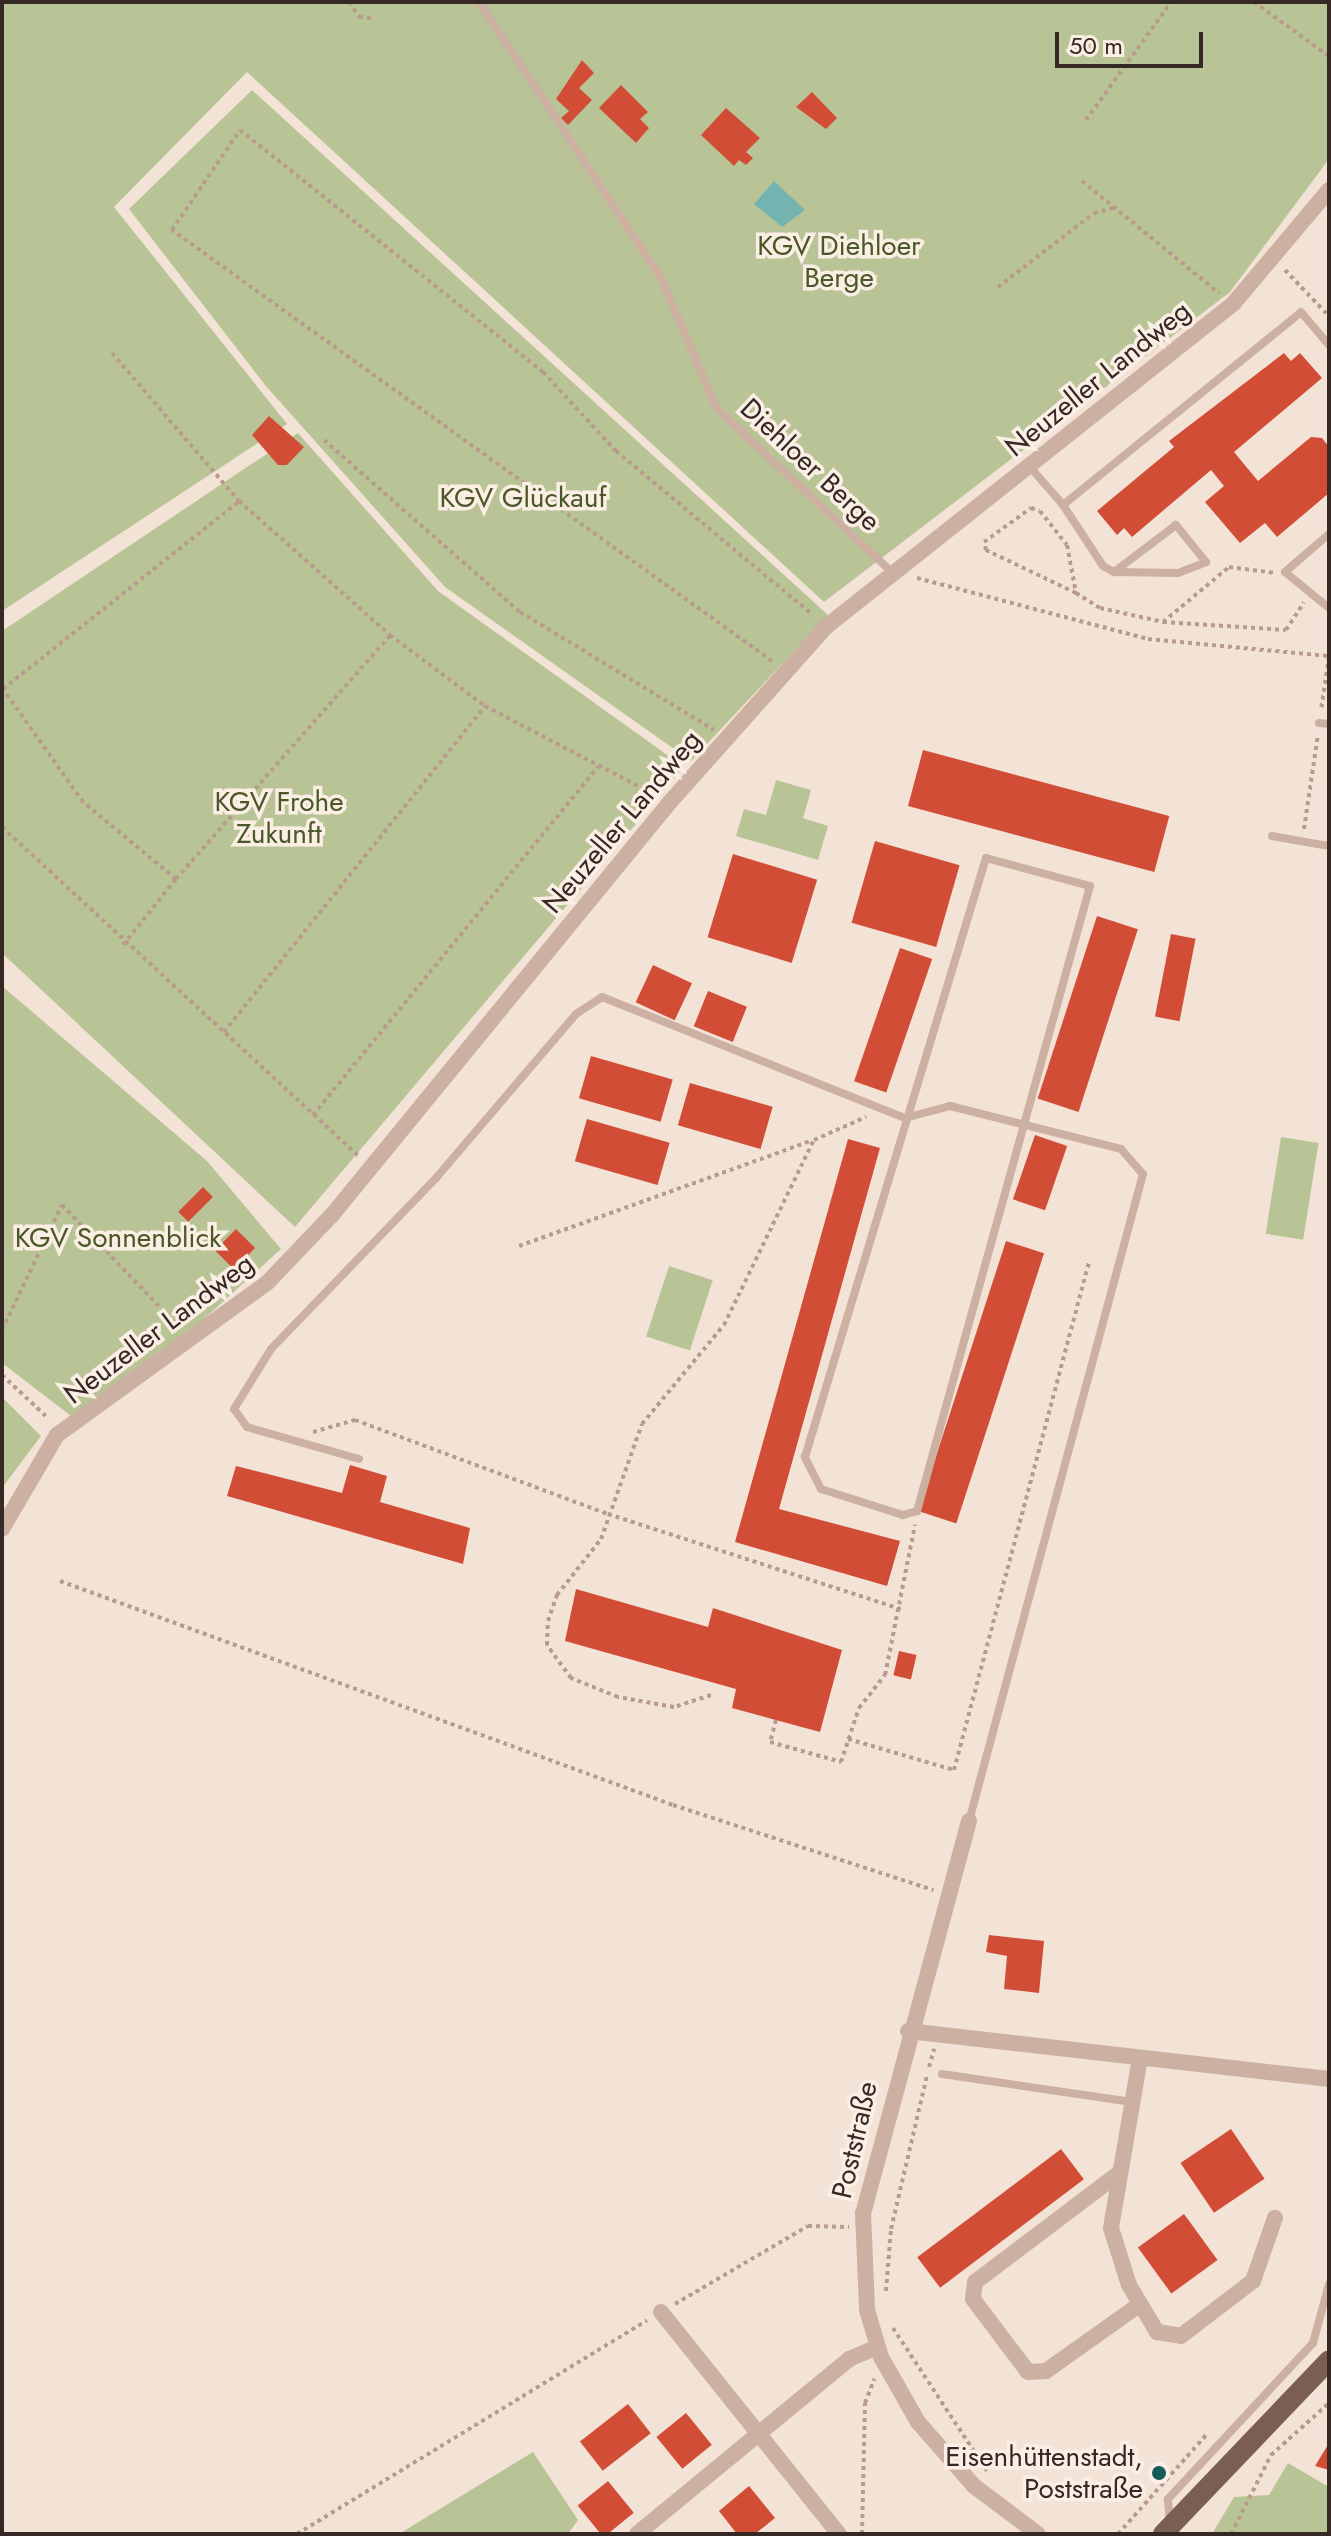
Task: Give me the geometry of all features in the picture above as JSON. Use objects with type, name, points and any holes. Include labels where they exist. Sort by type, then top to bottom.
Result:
[{"type":"main road","points":[[1167,2530],[1329,2360]]},
{"type":"street","name":"Neuzeller Landweg","points":[[2,1529],[57,1435],[267,1283],[371,1168],[670,802],[827,626],[891,571],[1030,467],[1233,304],[1275,260],[1329,190]]},
{"type":"street","name":"Poststraße","points":[[969,1821],[908,2031],[864,2227],[867,2310],[879,2352],[918,2422],[974,2486],[1038,2534]]},
{"type":"street","points":[[908,2031],[1329,2079]]},
{"type":"street","points":[[1140,2058],[1111,2228],[1139,2305],[1157,2332],[1181,2336],[1253,2281],[1275,2218]]},
{"type":"street","points":[[1118,2174],[975,2282],[973,2299],[1028,2372],[1046,2371],[1139,2305]]},
{"type":"street","points":[[661,2312],[839,2534]]},
{"type":"street","points":[[637,2534],[849,2359],[879,2352]]},
{"type":"lane","name":"Diehloer Berge","points":[[479,2],[661,278],[717,409],[891,571]]},
{"type":"lane","points":[[1063,505],[1301,312],[1329,345]]},
{"type":"lane","points":[[1030,467],[1114,572]]},
{"type":"lane","points":[[1176,525],[1206,562],[1178,573],[1114,572],[1176,525]]},
{"type":"lane","points":[[1329,534],[1285,572],[1329,608]]},
{"type":"lane","points":[[1272,836],[1329,846]]},
{"type":"lane","points":[[986,858],[1090,886],[917,1511],[903,1515],[821,1489],[805,1457],[905,1118],[986,858]]},
{"type":"lane","points":[[359,1459],[289,1440],[233,1418],[271,1349],[436,1178],[576,1014],[602,997],[905,1118],[950,1106],[1023,1121],[1121,1149],[1143,1174],[969,1821]]},
{"type":"lane","points":[[942,2074],[1132,2102]]},
{"type":"lane","points":[[1167,2530],[1168,2499],[1313,2343],[1329,2284]]},
{"type":"path","points":[[349,2],[359,17],[373,18]]},
{"type":"path","points":[[1086,120],[1171,2]]},
{"type":"path","points":[[1254,2],[1329,56]]},
{"type":"path","points":[[786,670],[172,230],[240,130],[543,372],[616,451],[827,626]]},
{"type":"path","points":[[1082,181],[1233,304]]},
{"type":"path","points":[[998,287],[1094,213],[1116,207]]},
{"type":"path","points":[[1275,260],[1329,316]]},
{"type":"path","points":[[112,353],[239,501],[390,635],[485,706],[670,802]]},
{"type":"path","points":[[324,440],[520,612],[726,738]]},
{"type":"path","points":[[176,879],[83,802],[3,689],[239,501]]},
{"type":"path","points":[[1163,622],[1229,567],[1258,575],[1285,572]]},
{"type":"path","points":[[891,571],[1148,639],[1329,656],[1324,724],[1302,841]]},
{"type":"path","points":[[123,945],[176,879],[390,635]]},
{"type":"path","points":[[223,1033],[485,706]]},
{"type":"path","points":[[313,1115],[598,767]]},
{"type":"path","points":[[2,827],[123,945],[371,1168]]},
{"type":"path","points":[[519,1246],[814,1140],[883,1109]]},
{"type":"path","points":[[711,1695],[674,1707],[618,1697],[557,1666],[547,1645],[557,1595],[601,1539],[635,1436],[724,1325],[814,1140]]},
{"type":"path","points":[[2,1330],[62,1205],[191,1340]]},
{"type":"path","points":[[848,1739],[954,1770],[1089,1262]]},
{"type":"path","points":[[2,1375],[40,1403],[57,1435]]},
{"type":"path","points":[[289,1440],[355,1420],[608,1514],[901,1609]]},
{"type":"path","points":[[776,1720],[770,1742],[841,1762],[859,1708],[885,1675],[901,1609],[917,1511]]},
{"type":"path","points":[[60,1581],[687,1810],[950,1895]]},
{"type":"path","points":[[885,2300],[891,2229],[937,2034]]},
{"type":"path","points":[[297,2534],[808,2226],[891,2229]]},
{"type":"path","points":[[883,2315],[994,2482]]},
{"type":"path","points":[[862,2534],[865,2403],[879,2352]]},
{"type":"path","points":[[1231,2534],[1271,2455],[1329,2403]]},
{"type":"green space","name":"KGV Diehloer Berge","points":[[2,2],[1329,2],[1329,159],[1230,292],[824,602],[247,72],[114,207],[287,424],[2,611]]},
{"type":"green space","name":"KGV Glückauf","points":[[252,90],[828,615],[691,761],[445,587],[265,385],[129,209]]},
{"type":"green space","name":"KGV Frohe Zukunft","points":[[298,433],[438,591],[684,767],[295,1227],[2,953],[2,631]]},
{"type":"green space","points":[[776,780],[811,790],[803,818],[828,826],[818,860],[736,836],[744,809],[766,815]]},
{"type":"green space","name":"KGV Sonnenblick","points":[[2,986],[207,1161],[281,1249],[183,1338],[71,1416],[2,1363]]},
{"type":"green space","points":[[1281,1137],[1319,1143],[1303,1240],[1266,1234]]},
{"type":"green space","points":[[669,1266],[713,1280],[690,1351],[646,1336]]},
{"type":"green space","points":[[2,1397],[41,1436],[2,1488]]},
{"type":"green space","points":[[533,2452],[578,2520],[568,2534],[399,2534]]},
{"type":"green space","points":[[1288,2463],[1329,2487],[1329,2534],[1212,2534],[1234,2497],[1269,2495]]},
{"type":"water","points":[[774,181],[805,210],[782,227],[754,204]]},
{"type":"building","points":[[582,60],[594,73],[579,88],[592,100],[568,125],[561,118],[569,111],[556,99]]},
{"type":"building","points":[[621,85],[648,112],[640,119],[649,128],[636,143],[599,108]]},
{"type":"building","points":[[812,92],[837,118],[826,129],[796,107]]},
{"type":"building","points":[[726,108],[760,138],[746,152],[753,158],[746,165],[739,160],[734,166],[701,135]]},
{"type":"building","points":[[1284,353],[1291,361],[1300,353],[1322,378],[1234,452],[1258,481],[1311,437],[1322,438],[1329,447],[1329,493],[1277,537],[1265,523],[1240,543],[1205,502],[1224,486],[1211,470],[1132,537],[1124,528],[1117,535],[1097,511],[1174,447],[1169,441]]},
{"type":"building","points":[[269,416],[304,447],[287,465],[278,465],[252,435]]},
{"type":"building","points":[[923,750],[1169,816],[1154,872],[908,806]]},
{"type":"building","points":[[875,841],[960,865],[936,947],[852,923]]},
{"type":"building","points":[[733,854],[817,880],[792,963],[708,937]]},
{"type":"building","points":[[1097,916],[1138,929],[1079,1112],[1038,1099]]},
{"type":"building","points":[[1171,934],[1196,939],[1180,1021],[1155,1016]]},
{"type":"building","points":[[900,948],[932,959],[886,1092],[854,1081]]},
{"type":"building","points":[[653,965],[692,983],[675,1020],[636,1002]]},
{"type":"building","points":[[708,991],[747,1007],[733,1042],[694,1026]]},
{"type":"building","points":[[591,1056],[673,1079],[661,1122],[579,1098]]},
{"type":"building","points":[[690,1083],[773,1107],[761,1149],[678,1125]]},
{"type":"building","points":[[587,1119],[670,1143],[658,1185],[575,1161]]},
{"type":"building","points":[[1035,1135],[1067,1146],[1045,1210],[1013,1199]]},
{"type":"building","points":[[848,1139],[880,1148],[779,1509],[900,1541],[887,1586],[735,1542]]},
{"type":"building","points":[[203,1187],[213,1197],[188,1222],[178,1212]]},
{"type":"building","points":[[236,1229],[255,1248],[234,1269],[215,1250]]},
{"type":"building","points":[[1006,1241],[1044,1253],[956,1523],[918,1511]]},
{"type":"building","points":[[350,1465],[387,1476],[380,1502],[470,1528],[463,1564],[227,1496],[236,1466],[342,1493]]},
{"type":"building","points":[[576,1589],[708,1627],[713,1608],[842,1650],[820,1732],[732,1708],[736,1689],[565,1641]]},
{"type":"building","points":[[899,1651],[917,1655],[911,1679],[893,1675]]},
{"type":"building","points":[[989,1935],[1044,1941],[1039,1993],[1004,1989],[1007,1956],[986,1952]]},
{"type":"building","points":[[1231,2129],[1265,2179],[1214,2213],[1180,2163]]},
{"type":"building","points":[[1061,2149],[1084,2179],[940,2288],[917,2257]]},
{"type":"building","points":[[1184,2214],[1218,2260],[1171,2294],[1138,2248]]},
{"type":"building","points":[[628,2404],[651,2433],[603,2471],[580,2442]]},
{"type":"building","points":[[686,2413],[712,2445],[682,2469],[656,2437]]},
{"type":"building","points":[[1329,2443],[1329,2470],[1315,2466]]},
{"type":"building","points":[[608,2481],[634,2513],[608,2534],[601,2534],[578,2506]]},
{"type":"building","points":[[749,2486],[775,2518],[755,2534],[737,2534],[719,2511]]},
{"type":"place","name":"Eisenhüttenstadt, Poststraße","points":[[1159,2473]]}]
